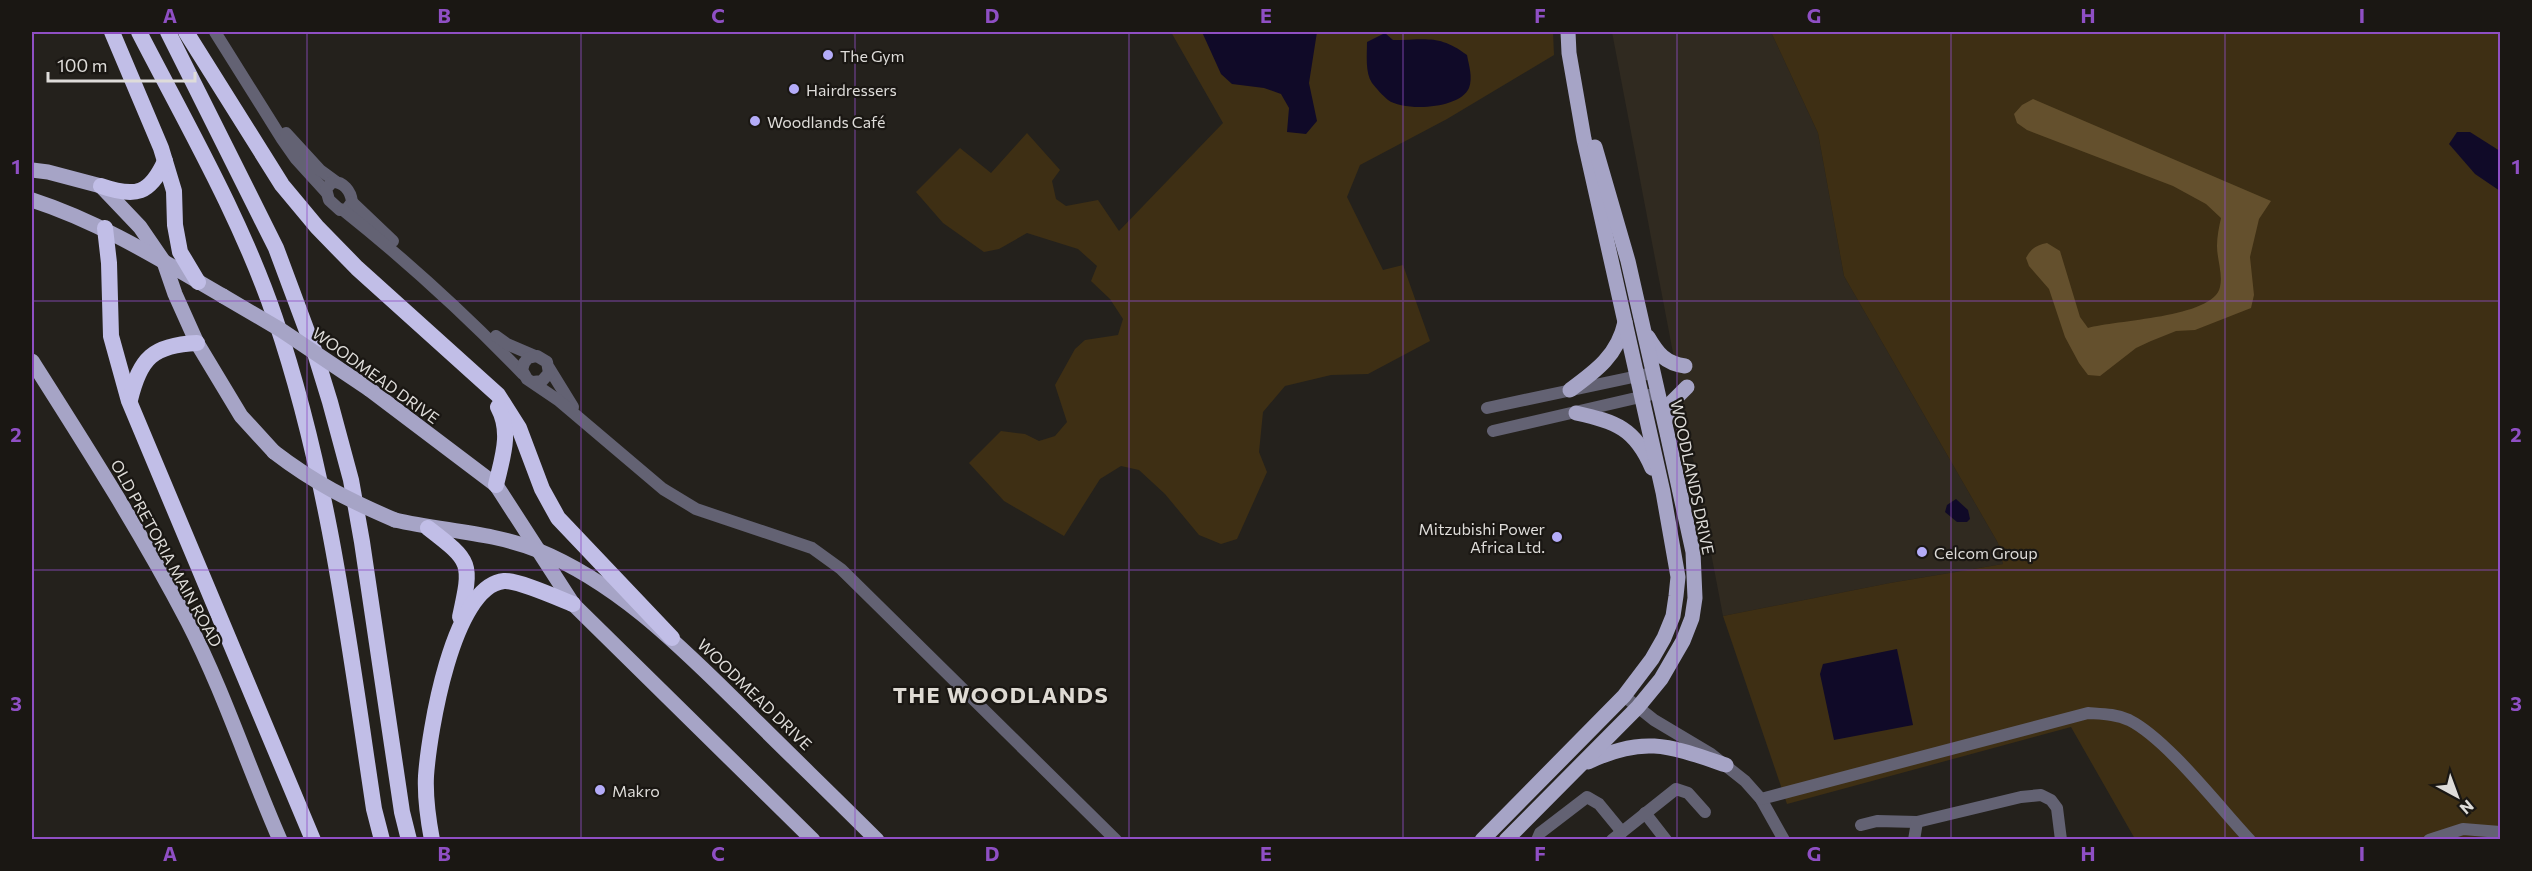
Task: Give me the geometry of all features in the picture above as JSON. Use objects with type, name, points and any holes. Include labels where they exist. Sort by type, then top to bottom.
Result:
[{"type":"highway","points":[[112,32],[165,161],[174,190],[175,225],[180,252],[198,282]]},
{"type":"highway","points":[[139,32],[240,230],[274,317],[303,407],[337,562],[374,809],[382,840]]},
{"type":"highway","points":[[168,32],[276,248],[314,350],[330,402],[352,490],[402,812],[409,840]]},
{"type":"highway","points":[[186,32],[282,185],[317,227],[357,268],[504,402],[519,428],[542,489],[562,524],[672,638]]},
{"type":"highway","points":[[101,186],[121,193],[146,190],[157,179],[165,161]]},
{"type":"highway","points":[[105,228],[109,263],[111,336],[129,401],[313,840]]},
{"type":"highway","points":[[129,401],[135,376],[152,355],[178,344],[197,343]]},
{"type":"highway","points":[[471,370],[505,419],[506,440],[496,485]]},
{"type":"highway","points":[[428,528],[459,552],[465,562],[466,584],[458,629],[437,701],[426,777],[432,840]]},
{"type":"highway","points":[[458,629],[482,592],[503,581],[515,583],[573,604]]},
{"type":"main road","name":"WOODLANDS DRIVE","points":[[1482,840],[1624,696],[1652,659],[1673,616],[1678,577],[1645,375],[1584,139],[1569,53],[1568,32]]},
{"type":"main road","points":[[32,170],[48,171],[101,186]]},
{"type":"main road","name":"WOODMEAD DRIVE","points":[[101,186],[140,227],[164,262],[175,294],[197,343],[241,417],[274,452],[303,474],[338,495],[396,520],[428,528],[483,535],[536,550],[591,577],[672,638],[877,840]]},
{"type":"main road","name":"WOODMEAD DRIVE","points":[[32,200],[61,209],[105,228],[281,330],[369,389],[496,485],[573,604],[813,840]]},
{"type":"main road","points":[[1570,390],[1608,360],[1622,334],[1633,322],[1664,359],[1671,364],[1685,366]]},
{"type":"main road","name":"OLD PRETORIA MAIN ROAD","points":[[32,361],[116,494],[188,622],[226,705],[251,773],[280,840]]},
{"type":"main road","points":[[1667,433],[1670,404],[1687,387]]},
{"type":"main road","name":"WOODLANDS DRIVE","points":[[1506,840],[1638,707],[1674,660],[1692,618],[1695,598],[1693,552],[1667,433],[1649,395]]},
{"type":"main road","points":[[1576,412],[1611,421],[1633,435],[1649,459],[1663,492]]},
{"type":"main road","points":[[1574,769],[1618,749],[1646,745],[1676,748],[1726,765]]},
{"type":"street","points":[[215,32],[296,159],[326,192],[334,206],[348,206],[501,340],[544,359],[581,420]]},
{"type":"street","points":[[268,114],[320,170],[349,190],[348,206]]},
{"type":"street","points":[[326,192],[329,184],[335,181]]},
{"type":"street","points":[[348,206],[455,305],[528,378],[649,479],[696,509],[801,543],[842,569],[1116,840]]},
{"type":"street","points":[[528,378],[525,360],[535,356]]},
{"type":"street","points":[[528,378],[545,379],[549,368]]},
{"type":"street","points":[[1487,408],[1645,375]]},
{"type":"street","points":[[1493,431],[1649,395]]},
{"type":"street","points":[[1624,696],[1654,720],[1726,765],[1761,799],[1784,840]]},
{"type":"street","points":[[1761,799],[2088,713],[2117,716],[2145,730],[2168,751],[2250,840]]},
{"type":"street","points":[[1537,840],[1540,833],[1587,796],[1599,804],[1617,836],[1672,791],[1679,788],[1688,793],[1705,812]]},
{"type":"street","points":[[1861,825],[1885,820],[1917,822],[2021,796],[2041,795],[2057,808],[2061,840]]},
{"type":"street","points":[[1645,813],[1666,840]]},
{"type":"street","points":[[1914,840],[1917,822]]},
{"type":"street","points":[[2429,840],[2447,832],[2463,829],[2500,832]]},
{"type":"shaded area","points":[[1171,32],[1553,32],[1554,55],[1447,119],[1360,165],[1347,197],[1383,270],[1403,265],[1430,341],[1368,374],[1331,375],[1285,386],[1263,412],[1259,452],[1267,472],[1237,539],[1221,544],[1199,535],[1165,494],[1139,470],[1121,466],[1100,479],[1064,536],[1004,501],[969,463],[1001,431],[1025,434],[1039,441],[1055,436],[1067,422],[1055,385],[1075,349],[1085,340],[1118,335],[1123,319],[1110,299],[1091,281],[1097,266],[1078,249],[1027,233],[999,249],[984,252],[943,223],[916,192],[960,148],[991,173],[1027,133],[1060,170],[1052,181],[1056,199],[1066,206],[1098,200],[1119,231],[1223,123]]},
{"type":"shaded area","points":[[1202,32],[1317,32],[1309,83],[1317,121],[1306,134],[1287,132],[1289,108],[1281,94],[1264,88],[1232,84],[1221,74]]},
{"type":"shaded area","points":[[1612,32],[1771,32],[1818,133],[1844,276],[1998,543],[2003,564],[1890,583],[1723,616]]},
{"type":"shaded area","points":[[1771,32],[2500,32],[2500,839],[2135,839],[2071,727],[1787,804],[1723,616],[1890,583],[2003,564],[1998,543],[1844,276],[1818,133]]},
{"type":"shaded area","points":[[1385,33],[1393,40],[1440,41],[1467,55],[1471,76],[1469,88],[1464,95],[1444,104],[1419,107],[1396,104],[1388,100],[1372,83],[1367,63],[1367,42]]},
{"type":"shaded area","points":[[2033,99],[2271,201],[2259,219],[2250,257],[2254,295],[2251,308],[2195,330],[2176,331],[2151,341],[2136,348],[2100,376],[2088,375],[2065,337],[2049,289],[2029,266],[2026,258],[2032,249],[2047,243],[2060,251],[2080,317],[2088,328],[2162,316],[2200,305],[2214,297],[2220,287],[2221,277],[2217,246],[2221,218],[2206,204],[2173,186],[2027,130],[2017,123],[2014,114],[2022,105]]},
{"type":"shaded area","points":[[2457,132],[2470,132],[2500,151],[2500,191],[2475,174],[2449,144]]},
{"type":"shaded area","points":[[1956,499],[1968,510],[1970,519],[1967,522],[1957,522],[1945,512],[1947,505]]},
{"type":"shaded area","points":[[1897,649],[1913,725],[1834,740],[1820,674],[1823,664]]},
{"type":"place","name":"The Gym","points":[[828,55]]},
{"type":"place","name":"Hairdressers","points":[[794,89]]},
{"type":"place","name":"Woodlands Café","points":[[755,121]]},
{"type":"place","name":"Mitzubishi Power Africa Ltd.","points":[[1557,537]]},
{"type":"place","name":"Celcom Group","points":[[1922,552]]},
{"type":"place","name":"Makro","points":[[600,790]]},
{"type":"district","name":"THE WOODLANDS","points":[[1001,694]]}]
